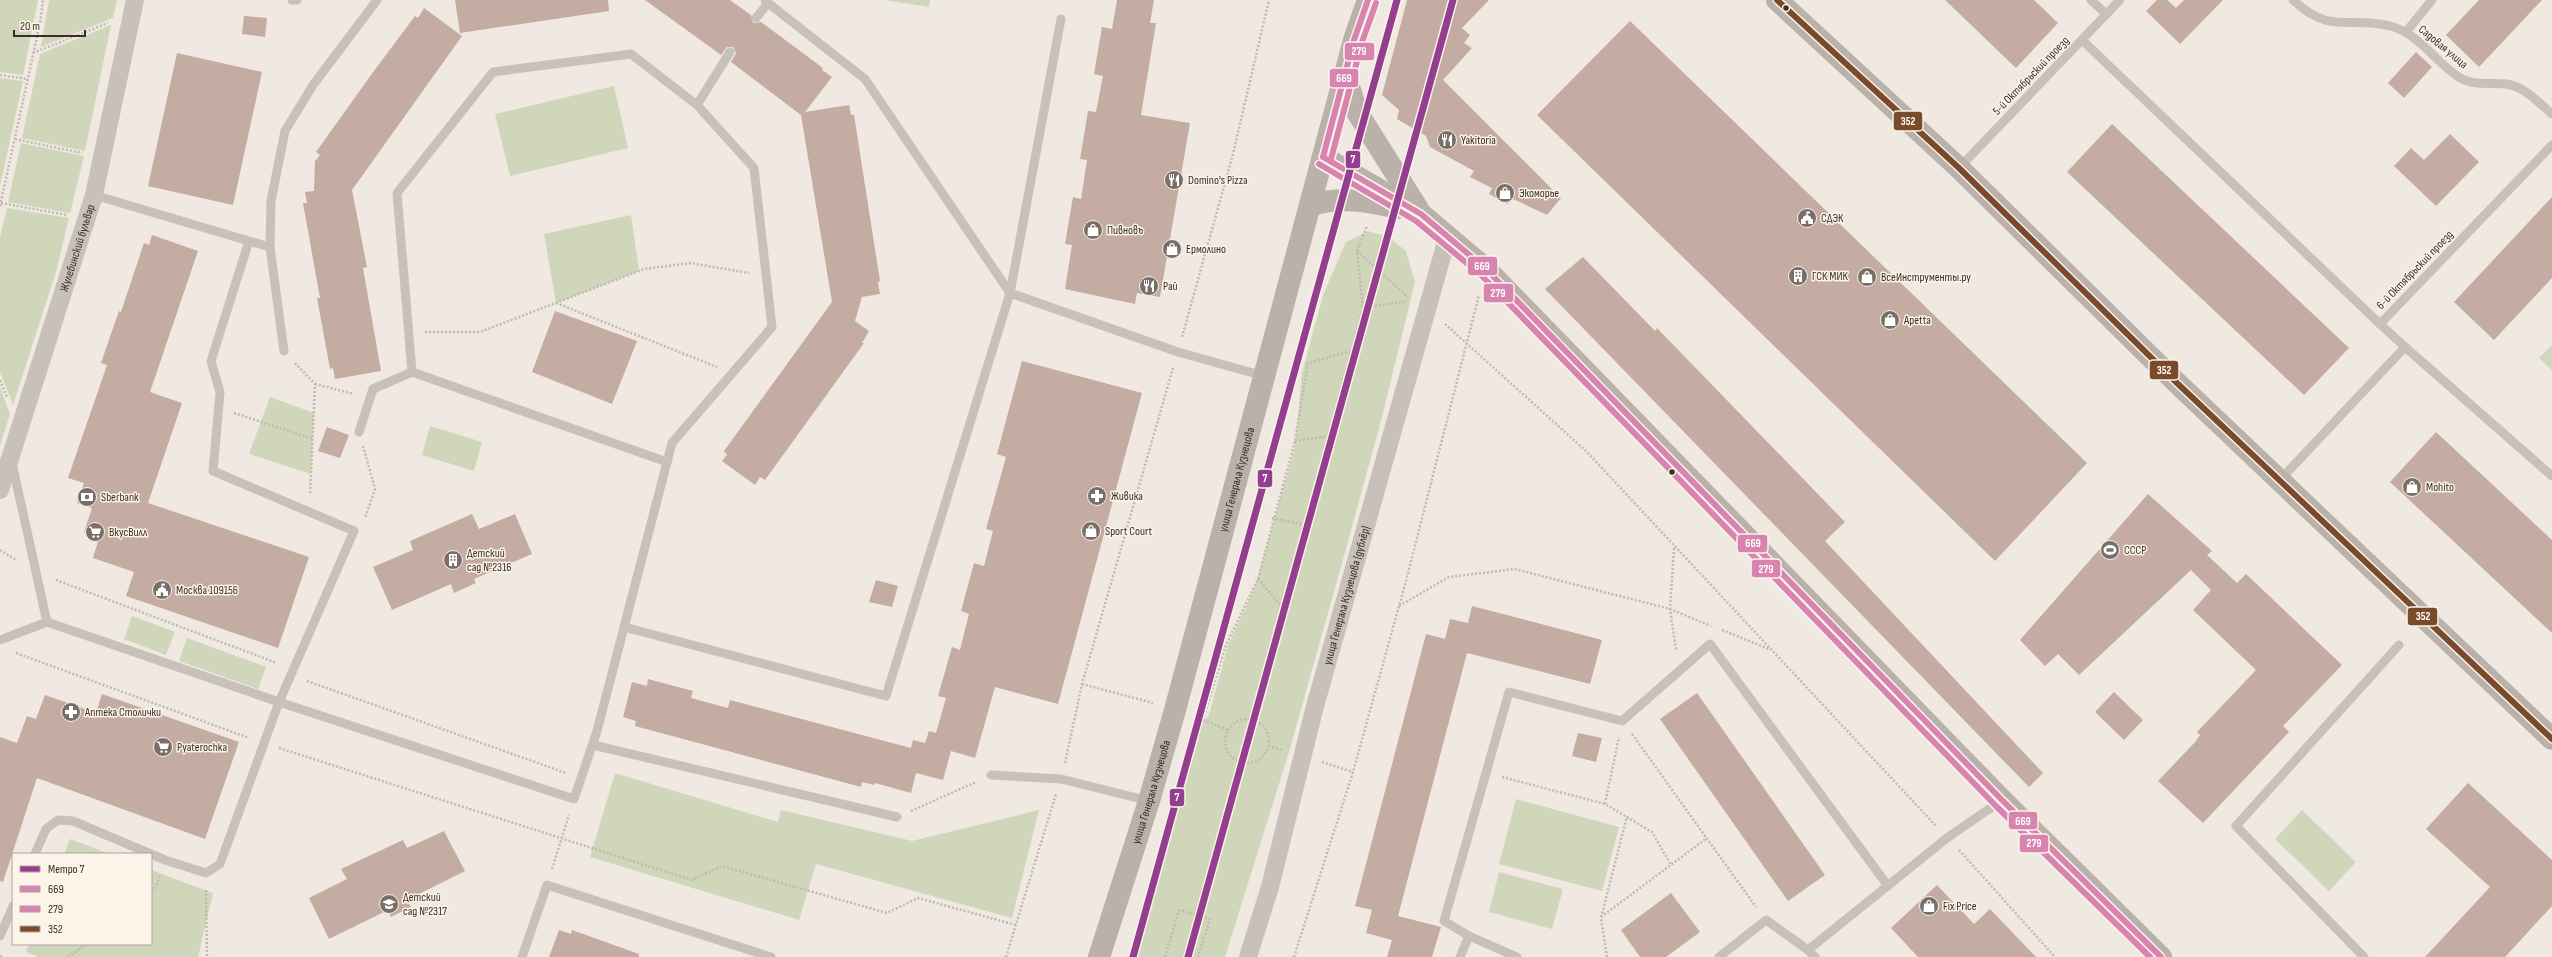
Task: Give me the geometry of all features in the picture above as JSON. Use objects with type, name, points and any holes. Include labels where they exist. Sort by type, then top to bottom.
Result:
[{"type":"main road","name":"улица Генерала Кузнецова","points":[[1099,957],[1149,801],[1323,157],[1368,0]]},
{"type":"main road","points":[[1777,0],[1959,168],[2177,383],[2552,739]]},
{"type":"main road","points":[[1346,74],[1357,112],[1421,214]]},
{"type":"main road","points":[[1323,157],[1421,214],[1448,235],[1486,269],[2002,800],[2161,957]]},
{"type":"main road","points":[[1311,204],[1328,200],[1355,199],[1421,214]]},
{"type":"street","name":"Жулебинский бульвар","points":[[0,490],[94,195],[134,7]]},
{"type":"street","name":"улица Генерала Кузнецова (дублёр)","points":[[1248,957],[1270,887],[1314,710],[1448,235]]},
{"type":"lane","points":[[292,0],[297,0]]},
{"type":"lane","points":[[284,351],[270,247],[271,201],[284,131],[313,85],[378,0]]},
{"type":"lane","points":[[2091,0],[2106,14]]},
{"type":"lane","name":"5-й Октябрьский проезд","points":[[1959,168],[2120,0]]},
{"type":"lane","name":"Садовая улица","points":[[2294,0],[2308,14],[2327,22],[2388,26],[2406,32],[2458,77],[2475,84],[2508,84],[2523,89],[2552,114]]},
{"type":"lane","points":[[2406,32],[2432,0]]},
{"type":"lane","points":[[756,18],[767,1],[865,79],[1010,293],[1178,352],[1265,376]]},
{"type":"lane","points":[[624,626],[886,696],[1010,293],[1061,19]]},
{"type":"lane","points":[[2082,40],[2380,324]]},
{"type":"lane","points":[[697,105],[730,52]]},
{"type":"lane","points":[[0,640],[47,622],[279,702],[574,799],[593,745],[672,443],[772,327],[754,168],[697,105],[631,54],[493,72],[397,193],[412,372]]},
{"type":"lane","name":"6-й Октябрьский проезд","points":[[2552,145],[2380,324],[2552,476]]},
{"type":"lane","points":[[94,195],[270,247]]},
{"type":"lane","points":[[152,854],[206,873],[220,864],[279,702],[354,531],[213,470],[220,392],[211,360],[249,241]]},
{"type":"lane","points":[[2280,480],[2405,347]]},
{"type":"lane","points":[[359,432],[373,389],[412,372],[667,462]]},
{"type":"lane","points":[[11,457],[47,622]]},
{"type":"lane","points":[[1517,957],[1469,936],[1444,921],[1509,692],[1622,721],[1710,644],[1888,886]]},
{"type":"lane","points":[[2364,957],[2236,826],[2399,645]]},
{"type":"lane","points":[[593,745],[897,817]]},
{"type":"lane","points":[[991,775],[1061,779],[1149,801]]},
{"type":"lane","points":[[1808,950],[1947,838],[2002,800]]},
{"type":"lane","points":[[35,853],[46,829],[58,820],[73,821],[148,853]]},
{"type":"lane","points":[[522,957],[547,885],[771,957]]},
{"type":"lane","points":[[0,936],[12,908]]},
{"type":"lane","points":[[1719,957],[1766,920],[1808,950],[1815,957]]},
{"type":"lane","points":[[1460,957],[1469,936]]},
{"type":"path","points":[[43,0],[28,79],[0,204],[87,218]]},
{"type":"path","points":[[1006,957],[1061,779],[1082,684],[1178,352],[1233,154],[1269,0]]},
{"type":"path","points":[[33,53],[134,7]]},
{"type":"path","points":[[0,75],[28,79]]},
{"type":"path","points":[[15,139],[102,157]]},
{"type":"path","points":[[1255,721],[1282,607],[1363,308],[1357,251],[1412,300],[1363,308]]},
{"type":"path","points":[[408,332],[480,332],[644,269],[690,263],[766,276]]},
{"type":"path","points":[[1294,957],[1353,772],[1399,607],[1486,269]]},
{"type":"path","points":[[556,303],[732,373]]},
{"type":"path","points":[[1428,307],[1586,451],[1674,548],[1947,838],[2055,957]]},
{"type":"path","points":[[284,351],[316,384],[370,398]]},
{"type":"path","points":[[1203,720],[1226,645],[1258,579],[1272,518],[1295,441],[1308,363],[1352,351]]},
{"type":"path","points":[[309,511],[316,384]]},
{"type":"path","points":[[218,408],[312,439]]},
{"type":"path","points":[[354,531],[364,522],[375,489],[359,432]]},
{"type":"path","points":[[1295,441],[1329,436]]},
{"type":"path","points":[[1272,518],[1304,524]]},
{"type":"path","points":[[1674,548],[1670,610],[1680,671]]},
{"type":"path","points":[[1399,607],[1449,577],[1516,569],[1670,610],[1712,627]]},
{"type":"path","points":[[1258,579],[1282,607]]},
{"type":"path","points":[[1720,630],[1770,650]]},
{"type":"path","points":[[15,653],[263,743],[692,880],[722,866],[887,913],[918,898],[1016,926]]},
{"type":"path","points":[[1245,719],[1255,721],[1266,731],[1268,746],[1258,760],[1242,762],[1230,755],[1227,749],[1226,736],[1236,723],[1245,719]]},
{"type":"path","points":[[1605,804],[1622,721]]},
{"type":"path","points":[[1622,721],[1766,920]]},
{"type":"path","points":[[1195,914],[1242,762]]},
{"type":"path","points":[[1486,773],[1605,804],[1652,832],[1671,865]]},
{"type":"path","points":[[897,817],[991,775]]},
{"type":"path","points":[[547,885],[574,799]]},
{"type":"path","points":[[1607,957],[1601,918],[1627,816]]},
{"type":"path","points":[[1601,918],[1707,838]]},
{"type":"path","points":[[206,873],[207,957]]},
{"type":"path","points":[[1165,957],[1179,910],[1210,919],[1198,957]]},
{"type":"path","points":[[68,957],[86,945]]},
{"type":"green space","points":[[0,0],[38,0],[23,75],[0,72]]},
{"type":"green space","points":[[49,0],[117,0],[113,18],[41,47]]},
{"type":"green space","points":[[885,0],[930,0],[929,7]]},
{"type":"green space","points":[[111,25],[85,151],[22,138],[40,54]]},
{"type":"green space","points":[[0,78],[23,81],[0,186]]},
{"type":"green space","points":[[614,86],[628,148],[510,176],[495,114]]},
{"type":"green space","points":[[21,143],[84,156],[70,213],[8,202]]},
{"type":"green space","points":[[7,208],[69,218],[56,272],[13,405],[0,372],[0,237]]},
{"type":"green space","points":[[631,215],[639,271],[556,303],[544,234]]},
{"type":"green space","points":[[1368,231],[1388,237],[1406,251],[1415,282],[1382,417],[1289,752],[1225,957],[1131,957],[1197,729],[1209,715],[1228,645],[1255,587],[1295,447],[1302,373],[1323,295],[1346,242]]},
{"type":"green space","points":[[2552,345],[2552,370],[2539,358]]},
{"type":"green space","points":[[0,387],[10,414],[0,446]]},
{"type":"green space","points":[[270,397],[314,413],[311,474],[249,454]]},
{"type":"green space","points":[[430,426],[482,442],[474,471],[422,455]]},
{"type":"green space","points":[[132,616],[175,632],[166,655],[124,639]]},
{"type":"green space","points":[[187,638],[266,667],[258,689],[179,661]]},
{"type":"green space","points":[[615,773],[778,822],[781,810],[912,841],[1039,810],[1012,918],[816,864],[799,920],[590,857]]},
{"type":"green space","points":[[1516,799],[1619,827],[1602,891],[1499,864]]},
{"type":"green space","points":[[2302,810],[2356,862],[2329,891],[2275,839]]},
{"type":"green space","points":[[70,839],[107,853],[64,853]]},
{"type":"green space","points":[[152,870],[213,893],[198,957],[39,957],[26,952],[29,945],[152,945]]},
{"type":"green space","points":[[1499,872],[1563,889],[1552,929],[1489,912]]},
{"type":"building","points":[[455,0],[608,0],[609,11],[460,33]]},
{"type":"building","points":[[645,0],[730,0],[751,15],[753,23],[761,22],[823,68],[822,70],[832,77],[805,112],[849,105],[851,115],[854,115],[880,281],[878,282],[880,294],[862,297],[855,321],[869,331],[862,343],[864,343],[765,480],[760,477],[755,485],[722,461],[727,455],[724,451],[832,302],[801,115],[731,62],[736,53],[733,47],[727,47],[721,55]]},
{"type":"building","points":[[1117,0],[1154,0],[1150,23],[1156,23],[1141,115],[1190,123],[1160,297],[1137,293],[1135,304],[1065,289],[1072,245],[1065,244],[1073,197],[1081,199],[1087,160],[1080,159],[1088,111],[1096,112],[1103,76],[1094,74],[1102,27],[1112,29]]},
{"type":"building","points":[[1407,0],[1489,0],[1462,28],[1470,35],[1464,43],[1472,48],[1443,80],[1561,198],[1547,215],[1513,199],[1507,204],[1489,194],[1492,188],[1470,177],[1474,171],[1430,147],[1426,136],[1397,119],[1399,110],[1382,95]]},
{"type":"building","points":[[1945,0],[2034,0],[2058,23],[2016,68]]},
{"type":"building","points":[[2157,0],[2167,0],[2176,8],[2184,0],[2223,0],[2180,44],[2146,11]]},
{"type":"building","points":[[2479,0],[2542,0],[2479,67],[2446,35]]},
{"type":"building","points":[[424,8],[462,36],[352,190],[367,267],[363,268],[381,371],[335,379],[333,368],[330,369],[317,298],[320,298],[303,203],[307,203],[305,192],[314,191],[315,161],[320,155],[316,152],[415,16],[418,18]]},
{"type":"building","points":[[244,16],[267,18],[265,37],[242,34]]},
{"type":"building","name":"ГСК МИК","points":[[1630,21],[2087,463],[1995,561],[1537,115]]},
{"type":"building","points":[[2416,52],[2432,67],[2404,98],[2388,83]]},
{"type":"building","points":[[177,53],[262,72],[233,205],[148,186]]},
{"type":"building","points":[[2112,124],[2349,348],[2304,395],[2067,172]]},
{"type":"building","points":[[2450,134],[2479,162],[2436,206],[2394,166],[2411,148],[2424,160]]},
{"type":"building","points":[[2552,197],[2552,278],[2494,340],[2454,302]]},
{"type":"building","points":[[152,235],[198,251],[150,392],[182,403],[148,503],[309,557],[278,648],[126,596],[134,572],[93,558],[99,538],[84,532],[92,508],[77,503],[84,483],[68,478],[107,365],[101,363],[119,311],[121,312],[144,243],[149,245]]},
{"type":"building","points":[[1583,257],[1655,331],[1657,328],[1845,522],[1825,541],[2043,773],[2029,787],[1545,289]]},
{"type":"building","points":[[555,311],[637,341],[612,404],[532,372]]},
{"type":"building","points":[[1022,361],[1142,393],[1058,704],[995,687],[975,758],[951,751],[943,780],[916,773],[911,793],[875,783],[874,785],[862,782],[861,787],[635,726],[636,721],[623,717],[632,682],[647,686],[648,679],[693,691],[691,698],[728,708],[730,700],[911,748],[913,740],[925,743],[929,731],[936,733],[946,698],[938,696],[952,647],[960,650],[969,614],[961,611],[974,563],[984,566],[993,531],[986,529],[1006,457],[997,454]]},
{"type":"building","points":[[327,427],[349,435],[340,458],[318,451]]},
{"type":"building","points":[[2436,432],[2552,540],[2552,633],[2390,482]]},
{"type":"building","points":[[2148,494],[2212,551],[2207,555],[2237,583],[2246,574],[2342,665],[2283,726],[2289,732],[2203,823],[2158,781],[2196,741],[2200,735],[2197,732],[2256,670],[2193,610],[2211,590],[2191,570],[2079,675],[2058,654],[2045,666],[2020,640]]},
{"type":"building","name":"Детский сад №2316","points":[[472,514],[479,529],[515,514],[532,554],[474,579],[476,583],[454,593],[451,584],[392,610],[373,567],[413,550],[410,541]]},
{"type":"building","points":[[876,580],[898,586],[892,607],[869,602]]},
{"type":"building","points":[[1472,606],[1602,640],[1590,684],[1467,653],[1398,916],[1441,927],[1432,957],[1387,957],[1392,940],[1366,933],[1372,910],[1355,906],[1426,634],[1445,639],[1450,619],[1468,623]]},
{"type":"building","points":[[2114,692],[2143,720],[2124,740],[2095,712]]},
{"type":"building","points":[[1697,693],[1825,875],[1788,901],[1660,719]]},
{"type":"building","points":[[102,694],[239,742],[205,839],[37,778],[3,882],[0,881],[0,737],[17,743],[27,716],[36,719],[45,695],[96,713]]},
{"type":"building","points":[[1578,733],[1602,738],[1596,762],[1572,756]]},
{"type":"building","points":[[2468,783],[2552,860],[2552,906],[2505,957],[2425,957],[2490,887],[2426,829]]},
{"type":"building","points":[[444,831],[465,871],[407,900],[411,907],[391,917],[388,910],[329,939],[309,898],[347,879],[341,869],[403,840],[407,848]]},
{"type":"building","points":[[1937,885],[1974,924],[1990,909],[2036,957],[1918,957],[1891,928]]},
{"type":"building","points":[[1671,893],[1700,932],[1666,957],[1640,957],[1621,930]]},
{"type":"building","points":[[559,930],[571,934],[572,930],[639,954],[639,957],[549,957]]},
{"type":"metro line","name":"7","points":[[1133,957],[1397,0]]},
{"type":"metro line","name":"7","points":[[1188,957],[1453,0]]},
{"type":"transit line","name":"669","points":[[1323,157],[1354,40],[1368,0]]},
{"type":"transit line","name":"352","points":[[1777,0],[1959,168],[2177,383],[2552,739]]},
{"type":"transit line","name":"279","points":[[1331,159],[1362,42],[1376,3]]},
{"type":"transit line","name":"669","points":[[1323,157],[1421,214],[1486,269],[2002,800],[2161,957]]},
{"type":"transit line","name":"279","points":[[1319,164],[1416,221],[1481,275],[1996,806],[2150,957]]},
{"type":"place","name":"Yakitoria","points":[[1447,140]]},
{"type":"place","name":"Domino's Pizza","points":[[1174,180]]},
{"type":"place","name":"Экоморье","points":[[1505,193]]},
{"type":"place","name":"СДЭК","points":[[1807,218]]},
{"type":"place","name":"Пивновъ","points":[[1093,230]]},
{"type":"place","name":"Ермолино","points":[[1172,249]]},
{"type":"place","name":"ГСК МИК","points":[[1798,276]]},
{"type":"place","name":"ВсеИнструменты.ру","points":[[1867,277]]},
{"type":"place","name":"Рай","points":[[1149,286]]},
{"type":"place","name":"Apetta","points":[[1890,320]]},
{"type":"place","name":"Mohito","points":[[2412,487]]},
{"type":"place","name":"Живика","points":[[1097,496]]},
{"type":"place","name":"Sberbank","points":[[87,497]]},
{"type":"place","name":"Sport Court","points":[[1091,531]]},
{"type":"place","name":"ВкусВилл","points":[[95,532]]},
{"type":"place","name":"СССР","points":[[2110,550]]},
{"type":"place","name":"Детский сад №2316","points":[[453,560]]},
{"type":"place","name":"Москва 109156","points":[[162,590]]},
{"type":"place","name":"Аптека Столички","points":[[71,712]]},
{"type":"place","name":"Pyaterochka","points":[[163,747]]},
{"type":"place","name":"Детский сад №2317","points":[[389,904]]},
{"type":"place","name":"Fix Price","points":[[1929,906]]}]
